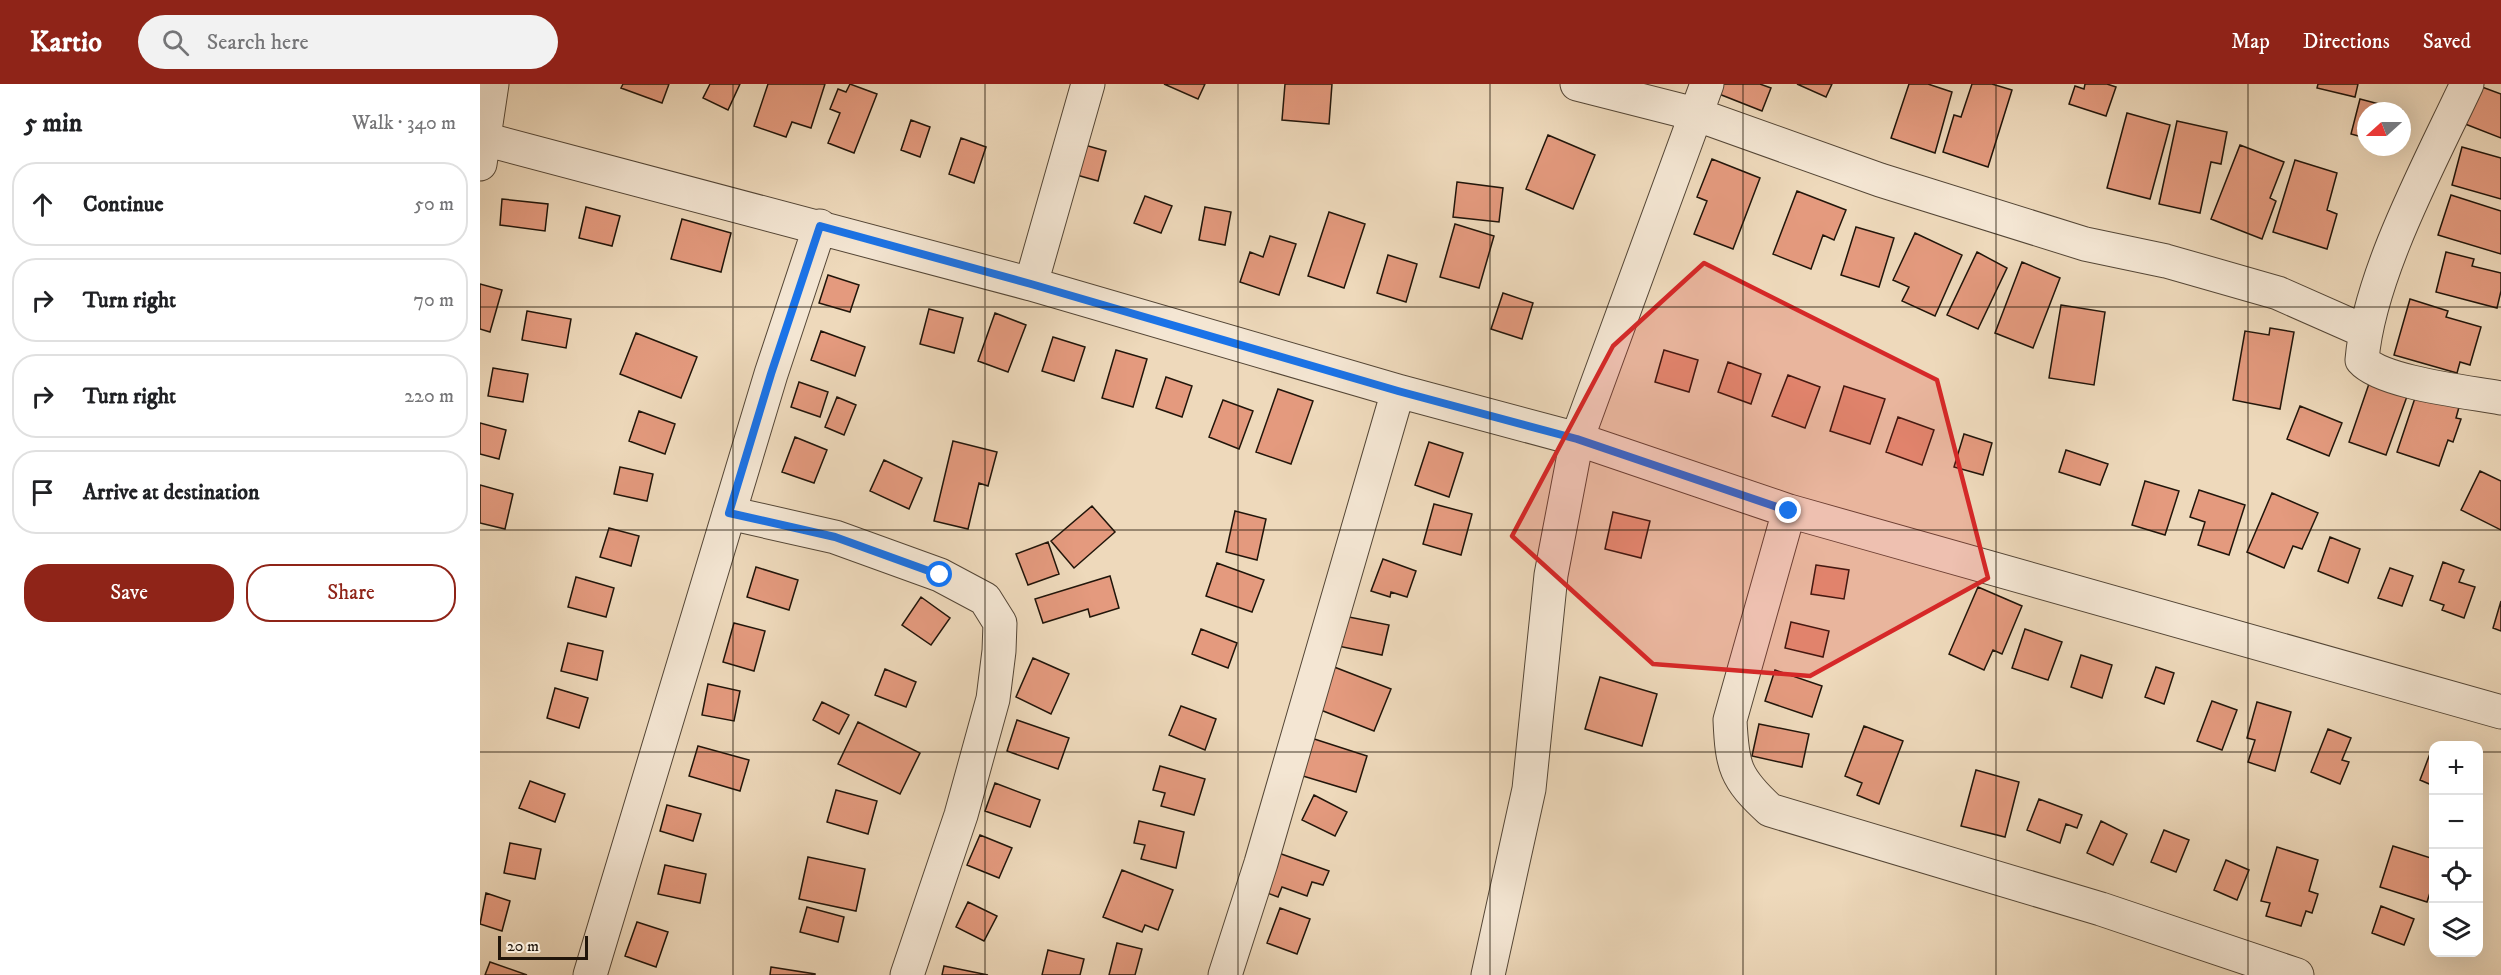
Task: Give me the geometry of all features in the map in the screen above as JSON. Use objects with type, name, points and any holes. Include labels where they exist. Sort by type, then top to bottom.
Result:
[{"type":"street","points":[[492,84],[482,152],[820,226],[1031,284],[1398,391],[1577,439],[1789,511],[2501,712]]},
{"type":"street","points":[[1031,284],[1088,84]]},
{"type":"street","points":[[1578,84],[1695,114],[1880,180],[2085,244],[2166,261],[2278,293],[2364,331]]},
{"type":"street","points":[[1488,975],[1529,789],[1551,575],[1577,439],[1707,84]]},
{"type":"street","points":[[2467,84],[2396,239],[2364,331],[2362,360],[2370,369],[2389,376],[2501,398]]},
{"type":"street","points":[[590,975],[771,374],[820,226]]},
{"type":"street","points":[[1225,975],[1261,863],[1398,391]]},
{"type":"street","points":[[1789,511],[1730,720],[1731,755],[1746,788],[1770,810],[2101,909],[2297,975]]},
{"type":"street","points":[[729,513],[835,537],[940,575],[985,599],[1000,623],[993,699],[961,815],[907,975]]},
{"type":"highlighted area","points":[[1704,263],[1937,380],[1988,578],[1810,676],[1653,664],[1512,536],[1613,346]]},
{"type":"building","points":[[623,84],[669,84],[662,103],[621,88]]},
{"type":"building","points":[[710,84],[740,84],[728,110],[703,98]]},
{"type":"building","points":[[768,84],[825,84],[811,128],[792,122],[786,137],[754,126]]},
{"type":"building","points":[[850,84],[877,94],[854,153],[828,143],[840,113],[830,109],[838,89],[846,92]]},
{"type":"building","points":[[1164,84],[1205,84],[1198,99]]},
{"type":"building","points":[[1285,84],[1332,84],[1329,124],[1282,120]]},
{"type":"building","points":[[1723,84],[1760,84],[1771,88],[1762,111],[1719,94]]},
{"type":"building","points":[[1797,84],[1832,84],[1826,97]]},
{"type":"building","points":[[1909,84],[1928,84],[1952,92],[1935,153],[1891,138]]},
{"type":"building","points":[[1972,84],[1992,84],[2012,90],[1988,167],[1943,152],[1954,115],[1961,117]]},
{"type":"building","points":[[2085,84],[2107,84],[2116,87],[2106,116],[2069,104],[2075,86],[2084,89]]},
{"type":"building","points":[[2318,84],[2358,84],[2355,97],[2317,88]]},
{"type":"building","points":[[2474,84],[2501,94],[2501,138],[2455,120]]},
{"type":"building","points":[[2357,111],[2357,136],[2351,134]]},
{"type":"building","points":[[2127,113],[2170,125],[2150,199],[2107,188]]},
{"type":"building","points":[[911,120],[930,127],[920,157],[901,150]]},
{"type":"building","points":[[2177,121],[2227,132],[2221,164],[2211,162],[2200,213],[2159,204]]},
{"type":"building","points":[[1548,135],[1595,155],[1573,209],[1526,189]]},
{"type":"building","points":[[961,138],[986,147],[974,183],[949,174]]},
{"type":"building","points":[[1074,142],[1106,151],[1098,181],[1066,172]]},
{"type":"building","points":[[2240,145],[2284,162],[2270,198],[2276,201],[2262,239],[2211,219]]},
{"type":"building","points":[[2462,147],[2501,158],[2501,199],[2452,185]]},
{"type":"building","points":[[1712,159],[1760,178],[1733,249],[1694,234],[1707,201],[1697,197]]},
{"type":"building","points":[[2295,160],[2337,173],[2327,210],[2337,214],[2327,249],[2273,232]]},
{"type":"building","points":[[1457,182],[1503,188],[1499,222],[1453,217]]},
{"type":"building","points":[[1797,191],[1846,210],[1834,240],[1823,235],[1811,269],[1773,254]]},
{"type":"building","points":[[2451,195],[2501,211],[2501,254],[2438,235]]},
{"type":"building","points":[[1145,196],[1172,206],[1161,233],[1134,223]]},
{"type":"building","points":[[502,199],[548,204],[545,231],[500,225]]},
{"type":"building","points":[[586,207],[620,216],[612,246],[579,238]]},
{"type":"building","points":[[1205,207],[1231,212],[1225,245],[1199,240]]},
{"type":"building","points":[[1329,212],[1365,224],[1344,288],[1308,276]]},
{"type":"building","points":[[682,219],[731,233],[721,272],[671,259]]},
{"type":"building","points":[[1455,224],[1494,236],[1479,288],[1440,277]]},
{"type":"building","points":[[1856,227],[1894,238],[1879,287],[1841,275]]},
{"type":"building","points":[[1915,233],[1962,255],[1935,316],[1902,301],[1909,287],[1893,280]]},
{"type":"building","points":[[1270,236],[1296,244],[1279,295],[1240,282],[1250,252],[1263,257]]},
{"type":"building","points":[[1977,252],[2007,268],[1978,329],[1947,315]]},
{"type":"building","points":[[2446,252],[2474,259],[2472,266],[2501,273],[2501,291],[2497,308],[2436,292]]},
{"type":"building","points":[[1388,255],[1417,264],[1406,302],[1377,293]]},
{"type":"building","points":[[2022,262],[2060,278],[2033,348],[1995,333]]},
{"type":"building","points":[[828,275],[859,285],[850,312],[819,303]]},
{"type":"building","points":[[480,284],[502,290],[490,332],[480,329]]},
{"type":"building","points":[[1503,293],[1533,303],[1522,339],[1491,329]]},
{"type":"building","points":[[2410,299],[2448,311],[2446,317],[2481,327],[2470,365],[2460,362],[2457,373],[2394,355]]},
{"type":"building","points":[[2061,305],[2105,312],[2094,385],[2049,378]]},
{"type":"building","points":[[929,309],[963,318],[954,353],[920,344]]},
{"type":"building","points":[[527,311],[571,319],[566,348],[522,340]]},
{"type":"building","points":[[995,313],[1026,325],[1008,372],[978,361]]},
{"type":"building","points":[[2270,328],[2294,332],[2280,409],[2233,400],[2245,331],[2269,335]]},
{"type":"building","points":[[821,331],[865,347],[855,376],[811,360]]},
{"type":"building","points":[[636,333],[697,357],[681,398],[620,374]]},
{"type":"building","points":[[1053,337],[1085,347],[1074,381],[1042,371]]},
{"type":"building","points":[[1116,350],[1147,359],[1133,407],[1102,398]]},
{"type":"building","points":[[1664,350],[1698,360],[1689,392],[1655,382]]},
{"type":"building","points":[[1728,362],[1761,374],[1751,404],[1718,392]]},
{"type":"building","points":[[493,368],[528,374],[523,402],[488,396]]},
{"type":"building","points":[[1788,375],[1820,387],[1805,428],[1772,416]]},
{"type":"building","points":[[2372,375],[2410,388],[2386,455],[2349,442]]},
{"type":"building","points":[[1166,377],[1192,386],[1182,417],[1156,408]]},
{"type":"building","points":[[799,382],[828,392],[820,417],[791,407]]},
{"type":"building","points":[[1844,386],[1885,399],[1870,444],[1830,431]]},
{"type":"building","points":[[2419,386],[2461,400],[2456,418],[2461,419],[2453,442],[2448,440],[2439,466],[2397,452]]},
{"type":"building","points":[[1278,389],[1313,401],[1291,464],[1256,452]]},
{"type":"building","points":[[837,397],[856,405],[844,435],[825,427]]},
{"type":"building","points":[[1223,400],[1253,411],[1239,449],[1209,437]]},
{"type":"building","points":[[2300,406],[2342,423],[2329,456],[2287,439]]},
{"type":"building","points":[[639,411],[675,424],[665,454],[629,441]]},
{"type":"building","points":[[1898,417],[1934,430],[1922,465],[1886,452]]},
{"type":"building","points":[[480,423],[506,430],[499,459],[480,454]]},
{"type":"building","points":[[1964,434],[1992,443],[1983,475],[1954,467]]},
{"type":"building","points":[[795,437],[827,450],[814,483],[782,472]]},
{"type":"building","points":[[953,441],[997,452],[988,486],[979,483],[968,529],[934,521]]},
{"type":"building","points":[[1429,442],[1463,453],[1449,497],[1415,485]]},
{"type":"building","points":[[2066,450],[2108,464],[2100,485],[2059,472]]},
{"type":"building","points":[[884,460],[922,478],[909,509],[870,491]]},
{"type":"building","points":[[620,467],[653,474],[647,501],[614,494]]},
{"type":"building","points":[[2480,471],[2501,481],[2501,530],[2461,510]]},
{"type":"building","points":[[2145,481],[2179,491],[2165,535],[2132,525]]},
{"type":"building","points":[[480,485],[513,494],[505,529],[480,523]]},
{"type":"building","points":[[2199,490],[2245,505],[2229,555],[2198,545],[2205,522],[2190,517]]},
{"type":"building","points":[[2272,493],[2318,513],[2302,549],[2293,546],[2284,568],[2247,552]]},
{"type":"building","points":[[1434,504],[1472,514],[1461,555],[1423,544]]},
{"type":"building","points":[[1092,506],[1115,532],[1074,568],[1051,541]]},
{"type":"building","points":[[1235,511],[1266,519],[1257,560],[1226,552]]},
{"type":"building","points":[[1613,512],[1650,521],[1641,558],[1605,549]]},
{"type":"building","points":[[609,528],[639,536],[631,566],[600,557]]},
{"type":"building","points":[[2330,537],[2360,549],[2348,583],[2318,571]]},
{"type":"building","points":[[1048,542],[1059,574],[1028,585],[1016,554]]},
{"type":"building","points":[[1383,559],[1416,571],[1407,597],[1391,592],[1390,597],[1371,591]]},
{"type":"building","points":[[2443,562],[2464,570],[2459,582],[2475,587],[2464,618],[2442,610],[2444,605],[2430,600]]},
{"type":"building","points":[[1217,563],[1264,580],[1252,612],[1206,596]]},
{"type":"building","points":[[1816,565],[1849,570],[1844,599],[1811,594]]},
{"type":"building","points":[[756,567],[798,580],[789,610],[747,597]]},
{"type":"building","points":[[2390,568],[2413,576],[2402,606],[2378,598]]},
{"type":"building","points":[[1110,576],[1119,608],[1090,617],[1088,609],[1043,623],[1035,599]]},
{"type":"building","points":[[576,577],[614,588],[606,617],[568,607]]},
{"type":"building","points":[[1978,587],[2022,606],[2002,654],[1993,650],[1984,670],[1949,654]]},
{"type":"building","points":[[921,597],[950,618],[931,645],[902,625]]},
{"type":"building","points":[[2501,601],[2501,631],[2493,628]]},
{"type":"building","points":[[1339,615],[1389,625],[1382,655],[1333,645]]},
{"type":"building","points":[[1791,622],[1829,631],[1823,657],[1785,648]]},
{"type":"building","points":[[734,623],[765,631],[754,671],[723,662]]},
{"type":"building","points":[[1201,629],[1237,643],[1228,668],[1192,654]]},
{"type":"building","points":[[2025,629],[2062,642],[2048,680],[2012,668]]},
{"type":"building","points":[[568,643],[603,651],[597,680],[561,671]]},
{"type":"building","points":[[2081,655],[2112,665],[2102,698],[2071,687]]},
{"type":"building","points":[[1033,658],[1069,674],[1051,714],[1016,697]]},
{"type":"building","points":[[1329,665],[1391,689],[1374,731],[1313,707]]},
{"type":"building","points":[[2156,667],[2174,673],[2164,704],[2145,697]]},
{"type":"building","points":[[885,669],[916,682],[906,707],[875,695]]},
{"type":"building","points":[[1775,670],[1822,686],[1812,717],[1765,701]]},
{"type":"building","points":[[1600,677],[1657,694],[1642,746],[1585,729]]},
{"type":"building","points":[[708,684],[740,691],[734,721],[702,715]]},
{"type":"building","points":[[555,688],[588,698],[579,728],[547,718]]},
{"type":"building","points":[[2212,701],[2237,710],[2222,750],[2197,741]]},
{"type":"building","points":[[822,702],[849,715],[839,734],[813,720]]},
{"type":"building","points":[[2257,702],[2291,712],[2275,771],[2248,762],[2255,740],[2247,738]]},
{"type":"building","points":[[1181,706],[1216,719],[1205,750],[1169,735]]},
{"type":"building","points":[[1017,720],[1069,738],[1058,769],[1007,751]]},
{"type":"building","points":[[858,722],[920,753],[900,794],[838,764]]},
{"type":"building","points":[[1759,724],[1809,734],[1802,767],[1752,756]]},
{"type":"building","points":[[1864,726],[1903,741],[1879,804],[1857,795],[1862,783],[1845,776]]},
{"type":"building","points":[[2328,729],[2351,738],[2342,760],[2349,762],[2340,784],[2311,772]]},
{"type":"building","points":[[1305,736],[1367,756],[1356,792],[1293,773]]},
{"type":"building","points":[[698,746],[749,760],[740,791],[689,776]]},
{"type":"building","points":[[2429,756],[2429,784],[2420,780]]},
{"type":"building","points":[[1160,766],[1205,779],[1194,815],[1161,806],[1165,793],[1153,790]]},
{"type":"building","points":[[1976,770],[2019,782],[2005,837],[1961,826]]},
{"type":"building","points":[[530,781],[565,794],[555,822],[519,808]]},
{"type":"building","points":[[995,783],[1040,800],[1030,827],[985,811]]},
{"type":"building","points":[[836,790],[877,801],[868,834],[827,822]]},
{"type":"building","points":[[1314,795],[1347,812],[1335,836],[1302,820]]},
{"type":"building","points":[[2039,799],[2082,815],[2077,828],[2066,824],[2060,843],[2027,830]]},
{"type":"building","points":[[667,805],[701,814],[693,841],[660,831]]},
{"type":"building","points":[[1139,821],[1184,832],[1176,868],[1141,859],[1145,845],[1134,843]]},
{"type":"building","points":[[2101,821],[2127,834],[2113,865],[2087,853]]},
{"type":"building","points":[[2164,830],[2189,840],[2176,872],[2151,862]]},
{"type":"building","points":[[980,835],[1012,848],[999,878],[967,865]]},
{"type":"building","points":[[510,843],[541,849],[535,879],[504,873]]},
{"type":"building","points":[[2393,846],[2429,857],[2427,902],[2380,887]]},
{"type":"building","points":[[2277,847],[2318,860],[2309,891],[2318,894],[2312,913],[2306,911],[2301,926],[2266,916],[2270,903],[2261,901]]},
{"type":"building","points":[[1273,851],[1329,871],[1323,885],[1312,882],[1307,896],[1282,887],[1278,897],[1259,890]]},
{"type":"building","points":[[808,857],[865,869],[856,911],[799,899]]},
{"type":"building","points":[[2226,860],[2249,870],[2237,900],[2214,890]]},
{"type":"building","points":[[665,865],[706,874],[700,903],[658,894]]},
{"type":"building","points":[[1122,870],[1173,890],[1158,930],[1145,925],[1142,932],[1103,917]]},
{"type":"building","points":[[486,893],[510,901],[502,931],[480,924]]},
{"type":"building","points":[[968,902],[997,916],[984,941],[956,927]]},
{"type":"building","points":[[2381,906],[2414,919],[2404,945],[2372,933]]},
{"type":"building","points":[[807,907],[844,917],[838,942],[800,932]]},
{"type":"building","points":[[1280,908],[1310,919],[1297,954],[1267,943]]},
{"type":"building","points":[[637,922],[668,932],[656,967],[625,956]]},
{"type":"building","points":[[1117,943],[1142,949],[1135,975],[1109,975]]},
{"type":"building","points":[[1048,950],[1084,959],[1080,975],[1042,975]]},
{"type":"building","points":[[490,962],[527,975],[485,975]]},
{"type":"building","points":[[944,966],[988,975],[942,975]]},
{"type":"building","points":[[771,967],[815,974],[815,975],[770,975]]},
{"type":"route","points":[[940,575],[835,537],[729,513],[771,374],[820,226],[1031,284],[1398,391],[1577,439],[1789,511]]}]
